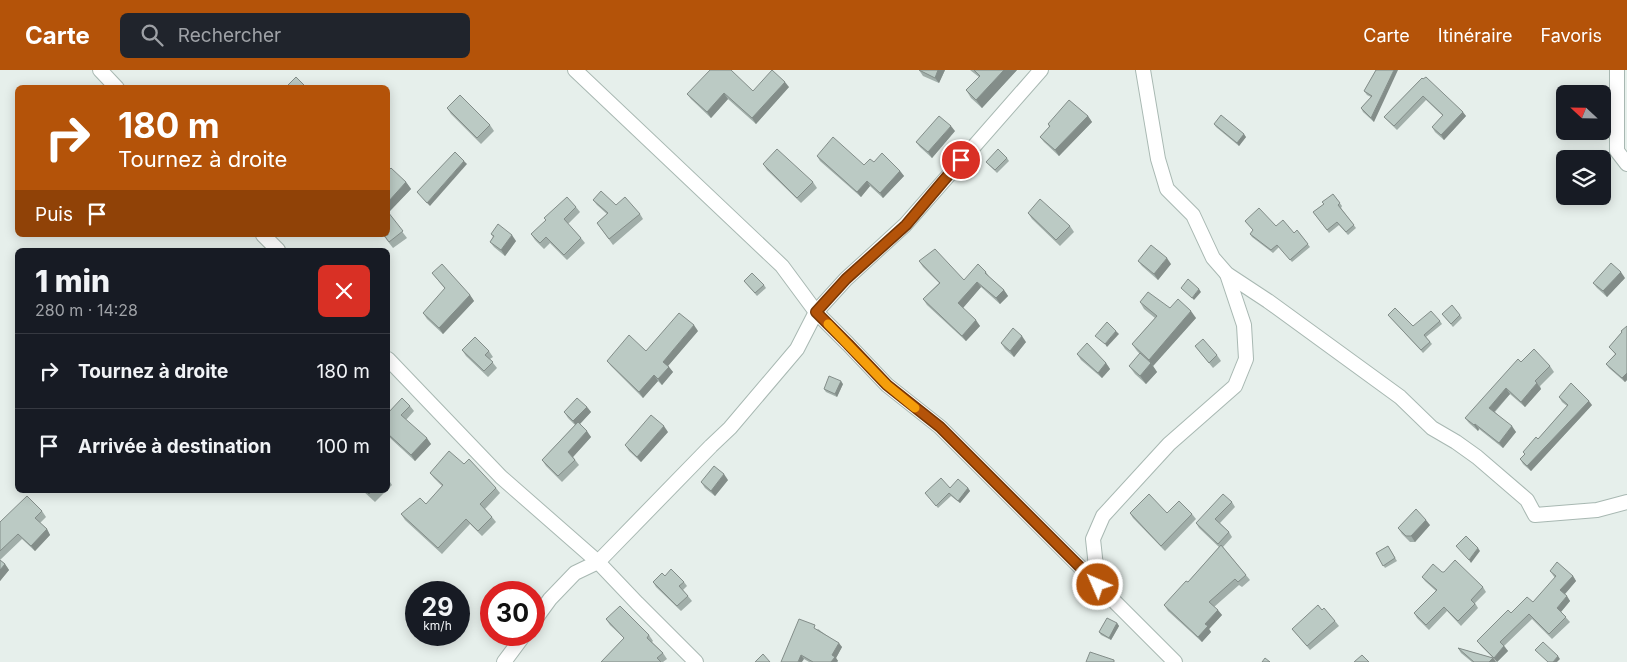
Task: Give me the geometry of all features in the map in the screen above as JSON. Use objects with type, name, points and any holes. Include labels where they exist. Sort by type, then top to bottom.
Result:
[{"type":"street","points":[[100,70],[114,85]]},
{"type":"street","points":[[575,70],[782,266],[816,312],[887,385],[940,427],[1175,662]]},
{"type":"street","points":[[545,605],[575,574],[598,562],[730,428],[797,350],[816,312],[846,279],[906,225],[1042,70]]},
{"type":"street","points":[[1143,70],[1158,159],[1167,189],[1193,214],[1213,258],[1227,274],[1268,301],[1400,397],[1432,428],[1477,457],[1528,500],[1535,515],[1597,510],[1627,502]]},
{"type":"street","points":[[1617,70],[1617,151],[1627,164]]},
{"type":"street","points":[[265,237],[276,248]]},
{"type":"street","points":[[1098,585],[1093,539],[1103,516],[1170,444],[1234,386],[1246,360],[1244,325],[1227,274]]},
{"type":"street","points":[[390,360],[501,477],[598,562],[696,662]]},
{"type":"street","points":[[504,662],[516,646]]},
{"type":"building","points":[[710,70],[731,70],[753,91],[772,70],[785,82],[752,118],[724,93],[707,112],[687,94]]},
{"type":"building","points":[[919,70],[938,70],[935,78]]},
{"type":"building","points":[[974,70],[1004,70],[976,100],[966,90],[980,76]]},
{"type":"building","points":[[1376,70],[1394,70],[1371,118],[1361,108],[1372,96],[1364,91]]},
{"type":"building","points":[[296,77],[304,85],[288,85]]},
{"type":"building","points":[[1426,77],[1463,112],[1441,135],[1432,127],[1443,115],[1423,96],[1394,126],[1384,117],[1422,78]]},
{"type":"building","points":[[460,95],[490,125],[477,138],[447,108]]},
{"type":"building","points":[[1069,100],[1088,116],[1055,150],[1040,137],[1050,126],[1048,124]]},
{"type":"building","points":[[1221,115],[1244,134],[1237,143],[1214,124]]},
{"type":"building","points":[[939,116],[951,126],[928,152],[916,142]]},
{"type":"building","points":[[833,137],[864,165],[870,159],[874,162],[882,153],[900,171],[880,193],[867,181],[857,192],[817,156]]},
{"type":"building","points":[[777,149],[813,182],[797,198],[763,164]]},
{"type":"building","points":[[998,149],[1007,158],[995,170],[986,162]]},
{"type":"building","points":[[455,152],[464,161],[427,203],[417,192]]},
{"type":"building","points":[[390,169],[406,182],[390,200]]},
{"type":"building","points":[[601,191],[616,205],[625,197],[640,214],[609,239],[597,223],[608,213],[593,200]]},
{"type":"building","points":[[1333,194],[1340,203],[1338,205],[1354,225],[1346,232],[1337,222],[1327,230],[1313,212]]},
{"type":"building","points":[[567,197],[576,207],[564,219],[581,238],[564,255],[546,237],[540,243],[531,234],[546,220],[544,218]]},
{"type":"building","points":[[1040,199],[1070,226],[1056,240],[1028,213]]},
{"type":"building","points":[[1259,208],[1276,226],[1283,220],[1294,233],[1297,230],[1308,244],[1290,260],[1277,245],[1271,250],[1250,234],[1253,230],[1245,221]]},
{"type":"building","points":[[390,215],[403,231],[389,242],[385,237],[390,237]]},
{"type":"building","points":[[498,224],[512,235],[501,250],[490,242],[494,236],[491,234]]},
{"type":"building","points":[[1151,245],[1167,258],[1154,274],[1138,261]]},
{"type":"building","points":[[935,249],[964,280],[978,264],[1004,290],[996,298],[977,282],[958,303],[976,320],[962,336],[923,299],[940,283],[919,261]]},
{"type":"building","points":[[1611,263],[1621,272],[1603,291],[1593,283]]},
{"type":"building","points":[[442,264],[470,295],[439,328],[423,313],[445,288],[432,273]]},
{"type":"building","points":[[752,273],[764,285],[755,293],[744,281]]},
{"type":"building","points":[[1188,279],[1199,289],[1192,298],[1181,288]]},
{"type":"building","points":[[1148,292],[1170,308],[1178,299],[1191,311],[1149,360],[1132,344],[1157,316],[1140,302]]},
{"type":"building","points":[[1452,305],[1460,315],[1451,324],[1442,314]]},
{"type":"building","points":[[1395,308],[1413,326],[1431,311],[1440,321],[1424,335],[1430,342],[1421,350],[1388,315]]},
{"type":"building","points":[[679,313],[694,325],[663,362],[669,367],[658,379],[654,375],[639,392],[607,361],[629,335],[646,351]]},
{"type":"building","points":[[1107,322],[1116,331],[1105,344],[1095,336]]},
{"type":"building","points":[[1627,326],[1627,373],[1622,378],[1606,364],[1616,354],[1609,347]]},
{"type":"building","points":[[1013,328],[1022,336],[1010,351],[1001,343]]},
{"type":"building","points":[[475,337],[489,351],[485,355],[493,362],[484,371],[462,350]]},
{"type":"building","points":[[1203,339],[1217,355],[1209,363],[1195,346]]},
{"type":"building","points":[[1087,343],[1106,363],[1098,373],[1077,354]]},
{"type":"building","points":[[1534,349],[1550,366],[1535,381],[1537,383],[1521,402],[1506,388],[1489,408],[1512,426],[1499,443],[1465,418],[1518,359],[1521,362]]},
{"type":"building","points":[[1140,353],[1151,363],[1140,376],[1129,366]]},
{"type":"building","points":[[829,376],[841,381],[835,394],[824,389]]},
{"type":"building","points":[[1571,383],[1589,401],[1527,466],[1520,459],[1525,454],[1523,452],[1536,437],[1538,439],[1568,405],[1559,397]]},
{"type":"building","points":[[402,398],[410,406],[401,415],[427,438],[411,455],[390,436],[390,411]]},
{"type":"building","points":[[577,398],[587,407],[573,421],[564,412]]},
{"type":"building","points":[[651,415],[664,426],[637,457],[625,445]]},
{"type":"building","points":[[578,422],[587,431],[568,452],[575,460],[558,476],[542,460]]},
{"type":"building","points":[[449,451],[464,464],[469,459],[496,488],[480,504],[492,517],[478,531],[466,519],[438,548],[401,514],[420,498],[426,504],[443,485],[430,473]]},
{"type":"building","points":[[714,466],[724,474],[711,491],[701,482]]},
{"type":"building","points":[[941,478],[950,488],[958,479],[968,488],[958,501],[949,493],[936,506],[925,493]]},
{"type":"building","points":[[1149,494],[1167,513],[1179,501],[1192,514],[1161,546],[1130,513]]},
{"type":"building","points":[[1223,494],[1232,502],[1215,519],[1229,532],[1218,544],[1196,523]]},
{"type":"building","points":[[27,496],[42,511],[35,518],[47,529],[31,546],[18,534],[0,551],[0,522]]},
{"type":"building","points":[[1416,509],[1426,520],[1411,536],[1406,536],[1398,528]]},
{"type":"building","points":[[1466,536],[1478,548],[1469,560],[1456,546]]},
{"type":"building","points":[[1221,545],[1246,575],[1238,582],[1235,579],[1209,602],[1218,610],[1205,624],[1208,626],[1198,637],[1164,605],[1186,581],[1188,582]]},
{"type":"building","points":[[1388,546],[1395,558],[1383,566],[1376,553]]},
{"type":"building","points":[[0,560],[5,564],[0,570]]},
{"type":"building","points":[[1455,560],[1483,587],[1471,600],[1475,604],[1458,621],[1444,607],[1426,625],[1414,613],[1437,590],[1422,577],[1433,564],[1444,572]]},
{"type":"building","points":[[1557,562],[1573,576],[1560,590],[1567,596],[1557,608],[1566,617],[1549,634],[1529,614],[1500,642],[1504,646],[1494,658],[1477,641],[1508,610],[1511,613],[1527,597],[1533,602],[1556,576],[1550,571]]},
{"type":"building","points":[[671,569],[684,582],[679,586],[688,596],[677,606],[653,582],[662,573],[665,576]]},
{"type":"building","points":[[1318,605],[1322,610],[1324,608],[1335,621],[1307,646],[1292,629]]},
{"type":"building","points":[[620,606],[649,635],[647,638],[663,653],[657,658],[661,662],[601,662],[624,638],[606,619]]},
{"type":"building","points":[[1107,618],[1117,623],[1109,638],[1099,632]]},
{"type":"building","points":[[799,619],[815,625],[814,628],[839,643],[832,655],[835,657],[831,662],[813,662],[801,655],[798,662],[781,662]]},
{"type":"building","points":[[1543,642],[1558,656],[1553,662],[1548,662],[1535,650]]},
{"type":"building","points":[[1458,648],[1493,658],[1489,662],[1474,662]]},
{"type":"building","points":[[1090,652],[1114,660],[1114,662],[1086,662]]},
{"type":"building","points":[[763,654],[770,662],[755,662]]},
{"type":"building","points":[[1362,655],[1369,662],[1354,662]]},
{"type":"building","points":[[1265,658],[1270,662],[1262,662]]},
{"type":"slow traffic","points":[[828,324],[887,385],[915,408]]},
{"type":"route","points":[[961,160],[906,225],[846,279],[816,312],[887,385],[940,427],[1098,585]]}]
